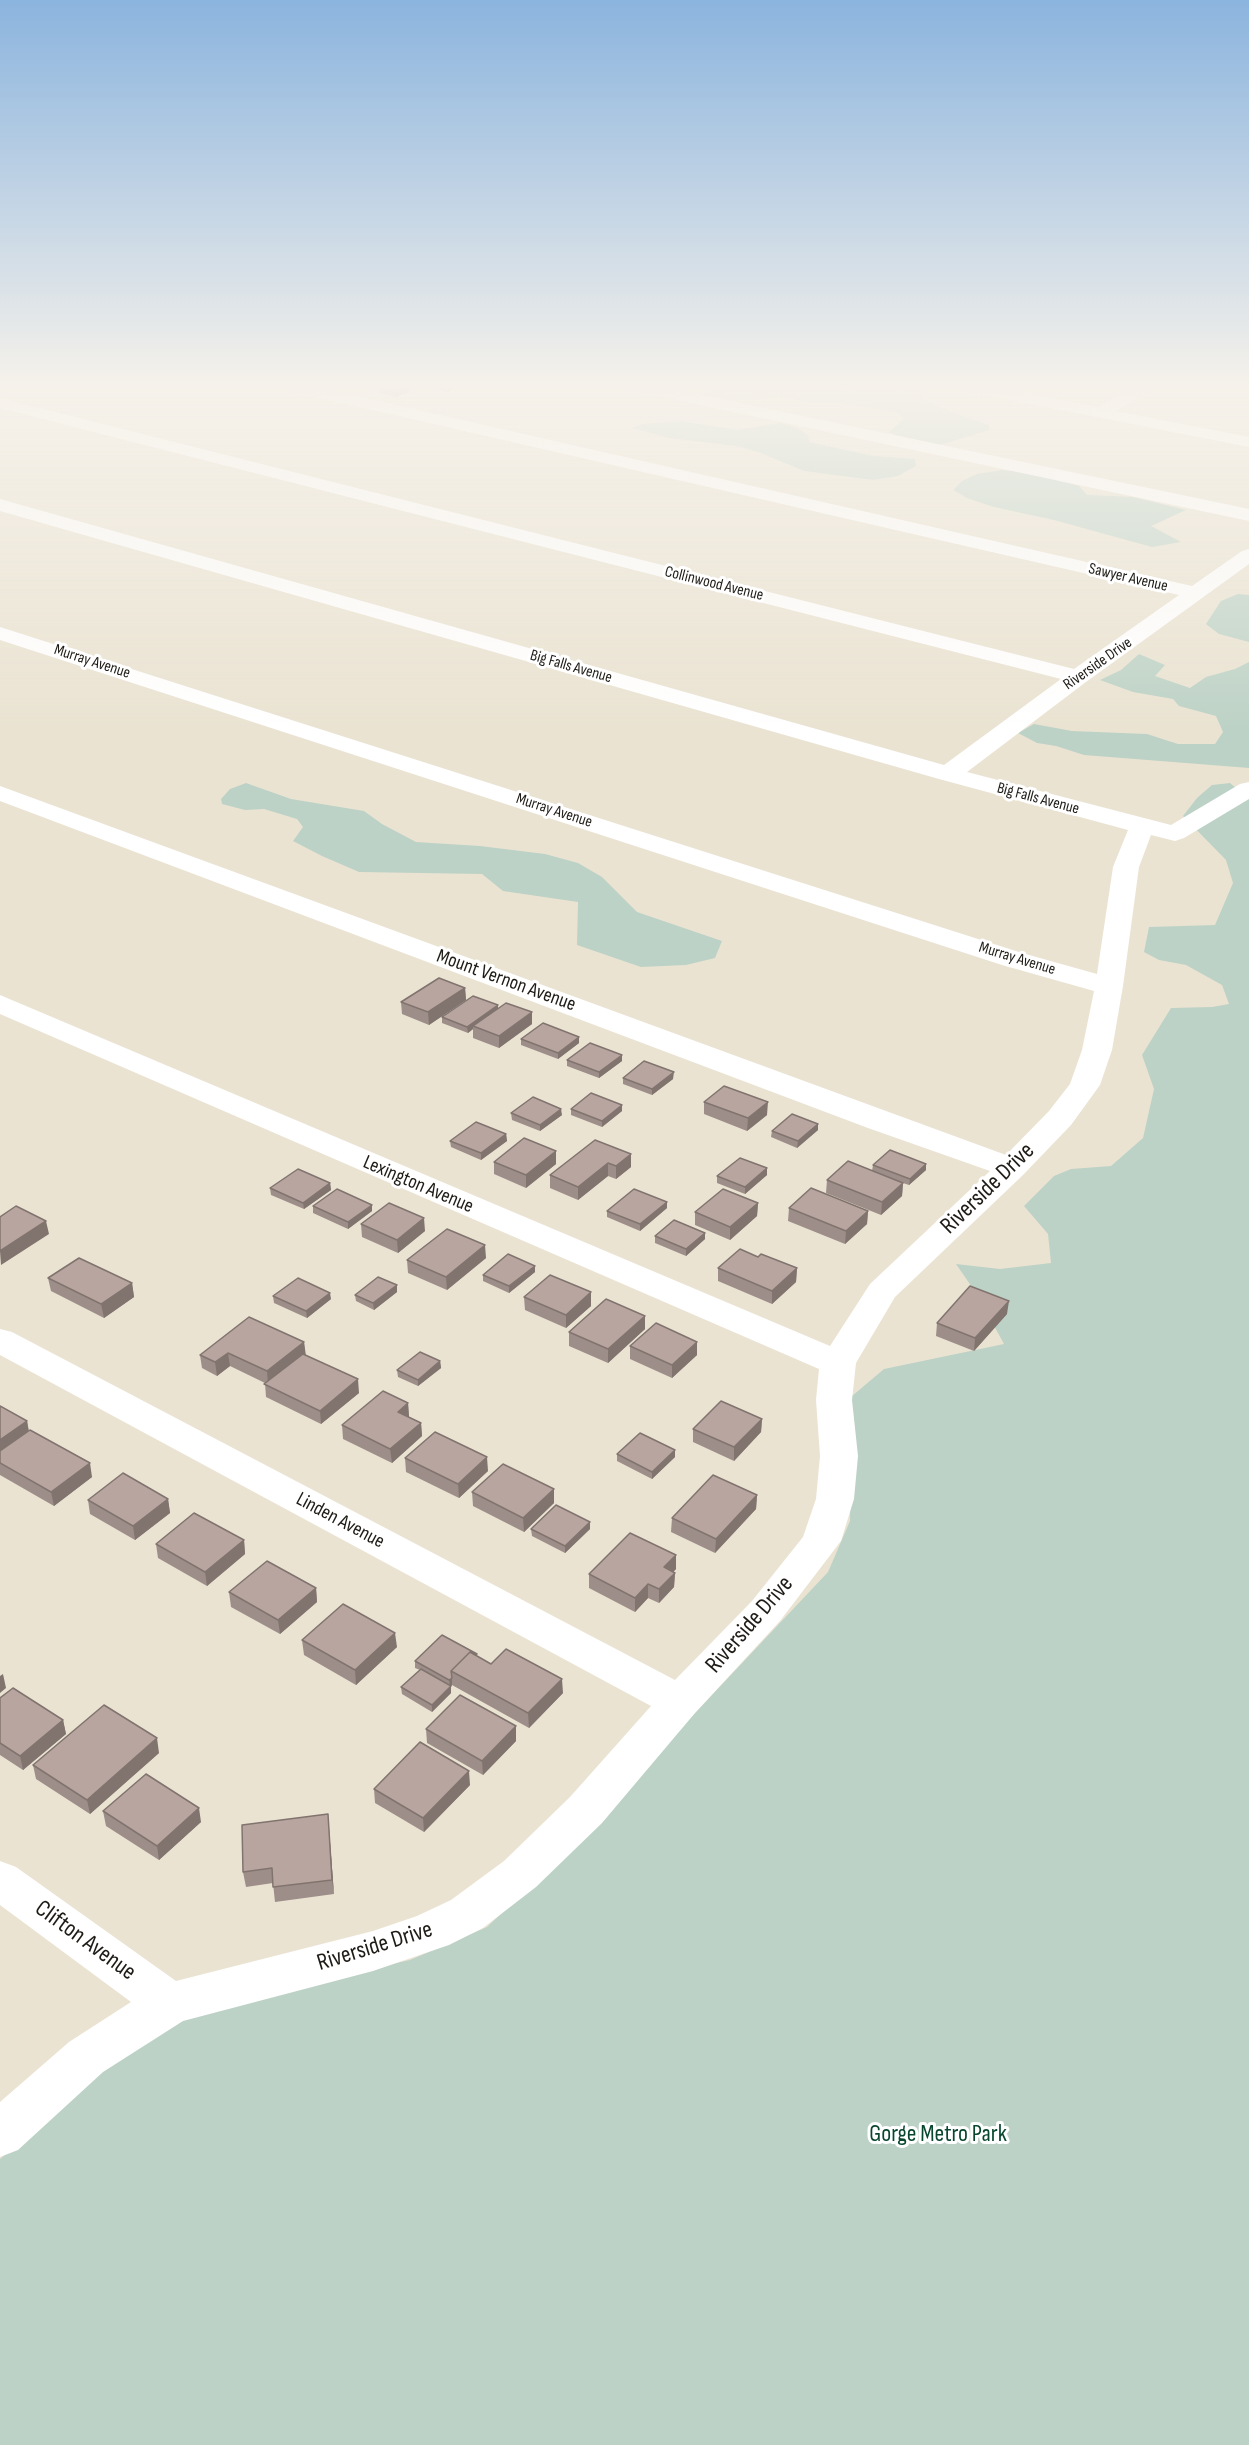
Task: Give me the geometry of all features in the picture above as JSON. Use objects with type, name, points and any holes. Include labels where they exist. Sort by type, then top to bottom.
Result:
[{"type":"street","name":"Collinwood Avenue","points":[[382,500],[1078,677]]},
{"type":"street","name":"Sawyer Avenue","points":[[788,500],[1194,593]]},
{"type":"street","points":[[1178,500],[1249,515]]},
{"type":"street","name":"Big Falls Avenue","points":[[0,505],[948,774],[1142,826],[1175,833],[1249,789]]},
{"type":"street","name":"Riverside Drive","points":[[948,774],[1078,677],[1249,555]]},
{"type":"street","name":"Murray Avenue","points":[[0,633],[878,916],[1109,986]]},
{"type":"street","name":"Mount Vernon Avenue","points":[[0,793],[879,1121],[1012,1168]]},
{"type":"street","name":"Riverside Drive","points":[[0,2134],[86,2057],[170,2004],[373,1951],[432,1931],[467,1914],[520,1874],[586,1810],[680,1702],[766,1611],[821,1541],[835,1499],[838,1456],[834,1400],[838,1363],[882,1291],[1012,1168],[1060,1118],[1084,1085],[1098,1050],[1126,867],[1142,826]]},
{"type":"street","name":"Lexington Avenue","points":[[0,1004],[656,1287],[838,1363]]},
{"type":"street","name":"Linden Avenue","points":[[0,1340],[680,1702]]},
{"type":"street","name":"Clifton Avenue","points":[[0,1880],[170,2004]]},
{"type":"green space","points":[[973,500],[1146,500],[1186,510],[1151,526],[1181,542],[1152,547],[1054,520]]},
{"type":"green space","points":[[1238,594],[1249,595],[1249,642],[1219,634],[1206,624],[1221,601]]},
{"type":"green space","points":[[1139,654],[1165,665],[1155,676],[1190,688],[1206,677],[1235,669],[1249,662],[1249,768],[1084,755],[1037,743],[1018,733],[1034,724],[1072,731],[1147,734],[1178,744],[1215,744],[1223,732],[1216,716],[1179,706],[1173,699],[1133,692],[1100,680],[1121,670]]},
{"type":"green space","points":[[246,783],[291,799],[364,811],[382,824],[416,842],[480,846],[545,854],[578,863],[602,877],[637,912],[722,941],[715,958],[686,965],[641,967],[577,945],[578,902],[503,891],[482,874],[359,872],[322,856],[293,841],[303,827],[297,819],[264,809],[245,810],[222,804],[221,799],[230,789]]},
{"type":"green space","name":"Gorge Metro Park","points":[[1230,783],[1249,799],[1249,2445],[0,2445],[0,2159],[30,2133],[72,2089],[150,2036],[230,1999],[410,1960],[487,1927],[544,1873],[828,1572],[850,1521],[852,1396],[884,1369],[1004,1344],[976,1293],[956,1264],[1000,1269],[1051,1263],[1048,1234],[1024,1206],[1054,1176],[1071,1169],[1111,1166],[1143,1138],[1154,1089],[1142,1055],[1171,1008],[1212,1007],[1229,1004],[1222,985],[1186,965],[1159,960],[1144,952],[1149,927],[1215,925],[1233,883],[1226,860],[1183,816],[1197,798],[1212,785]]},
{"type":"building","points":[[439,978],[465,988],[428,1012],[401,1002]]},
{"type":"building","points":[[473,996],[498,1005],[467,1027],[442,1017]]},
{"type":"building","points":[[506,1003],[532,1012],[499,1036],[473,1026]]},
{"type":"building","points":[[543,1023],[579,1037],[558,1053],[521,1039]]},
{"type":"building","points":[[590,1043],[622,1055],[599,1072],[567,1060]]},
{"type":"building","points":[[644,1061],[674,1072],[652,1089],[623,1078]]},
{"type":"building","points":[[724,1086],[768,1102],[748,1118],[704,1102]]},
{"type":"building","points":[[591,1093],[622,1105],[602,1121],[571,1109]]},
{"type":"building","points":[[533,1097],[561,1109],[540,1125],[511,1113]]},
{"type":"building","points":[[792,1114],[818,1124],[798,1141],[772,1131]]},
{"type":"building","points":[[476,1122],[506,1134],[481,1153],[450,1141]]},
{"type":"building","points":[[524,1138],[556,1151],[526,1175],[494,1162]]},
{"type":"building","points":[[595,1140],[631,1154],[616,1166],[608,1163],[578,1187],[550,1175]]},
{"type":"building","points":[[890,1150],[926,1164],[910,1179],[873,1165]]},
{"type":"building","points":[[740,1158],[767,1168],[745,1187],[717,1176]]},
{"type":"building","points":[[848,1161],[903,1183],[882,1202],[827,1180]]},
{"type":"building","points":[[298,1169],[330,1183],[303,1203],[270,1188]]},
{"type":"building","points":[[811,1188],[868,1211],[846,1231],[789,1208]]},
{"type":"building","points":[[337,1189],[372,1205],[348,1222],[313,1206]]},
{"type":"building","points":[[634,1189],[667,1202],[640,1224],[607,1211]]},
{"type":"building","points":[[723,1189],[758,1203],[730,1227],[695,1212]]},
{"type":"building","points":[[389,1203],[424,1218],[397,1240],[361,1224]]},
{"type":"building","points":[[16,1206],[46,1221],[0,1251],[0,1217]]},
{"type":"building","points":[[674,1220],[705,1233],[686,1249],[655,1236]]},
{"type":"building","points":[[447,1229],[485,1245],[446,1277],[407,1260]]},
{"type":"building","points":[[740,1249],[758,1257],[761,1254],[797,1268],[772,1291],[718,1268]]},
{"type":"building","points":[[508,1254],[535,1266],[509,1286],[483,1275]]},
{"type":"building","points":[[79,1258],[132,1283],[101,1304],[48,1278]]},
{"type":"building","points":[[550,1275],[591,1292],[566,1315],[524,1297]]},
{"type":"building","points":[[378,1277],[397,1285],[373,1303],[355,1295]]},
{"type":"building","points":[[298,1278],[330,1293],[306,1311],[273,1296]]},
{"type":"building","points":[[970,1286],[1009,1301],[975,1338],[937,1323]]},
{"type":"building","points":[[606,1299],[645,1316],[608,1349],[569,1332]]},
{"type":"building","points":[[249,1317],[304,1342],[267,1371],[228,1353],[215,1362],[200,1355]]},
{"type":"building","points":[[656,1323],[697,1342],[672,1365],[630,1346]]},
{"type":"building","points":[[420,1352],[440,1361],[418,1380],[397,1370]]},
{"type":"building","points":[[303,1354],[358,1379],[320,1411],[264,1384]]},
{"type":"building","points":[[383,1391],[408,1403],[398,1412],[421,1423],[390,1449],[342,1425]]},
{"type":"building","points":[[721,1401],[762,1419],[734,1447],[693,1429]]},
{"type":"building","points":[[0,1406],[27,1421],[0,1440]]},
{"type":"building","points":[[30,1430],[90,1463],[51,1492],[0,1463],[0,1451]]},
{"type":"building","points":[[435,1432],[487,1457],[458,1484],[405,1458]]},
{"type":"building","points":[[640,1433],[675,1450],[652,1472],[617,1454]]},
{"type":"building","points":[[503,1464],[554,1489],[523,1518],[472,1492]]},
{"type":"building","points":[[123,1473],[168,1499],[133,1526],[88,1500]]},
{"type":"building","points":[[713,1475],[757,1495],[716,1539],[672,1518]]},
{"type":"building","points":[[556,1505],[590,1522],[565,1546],[531,1529]]},
{"type":"building","points":[[194,1513],[244,1540],[205,1572],[156,1544]]},
{"type":"building","points":[[630,1533],[676,1555],[664,1567],[675,1573],[659,1589],[648,1584],[635,1598],[589,1574]]},
{"type":"building","points":[[267,1561],[316,1588],[278,1620],[229,1592]]},
{"type":"building","points":[[343,1604],[395,1633],[355,1670],[302,1640]]},
{"type":"building","points":[[442,1635],[477,1654],[470,1652],[451,1671],[452,1678],[449,1680],[415,1661]]},
{"type":"building","points":[[506,1649],[562,1679],[528,1713],[451,1671],[470,1652],[491,1664]]},
{"type":"building","points":[[421,1669],[451,1686],[432,1705],[401,1687]]},
{"type":"building","points":[[13,1688],[63,1720],[20,1756],[0,1743],[0,1698]]},
{"type":"building","points":[[460,1695],[516,1726],[482,1761],[426,1729]]},
{"type":"building","points":[[104,1705],[157,1738],[87,1800],[33,1765]]},
{"type":"building","points":[[420,1742],[469,1771],[423,1818],[374,1789]]},
{"type":"building","points":[[146,1774],[199,1808],[157,1846],[103,1811]]},
{"type":"building","points":[[328,1814],[332,1880],[273,1887],[272,1868],[243,1872],[242,1825]]}]
